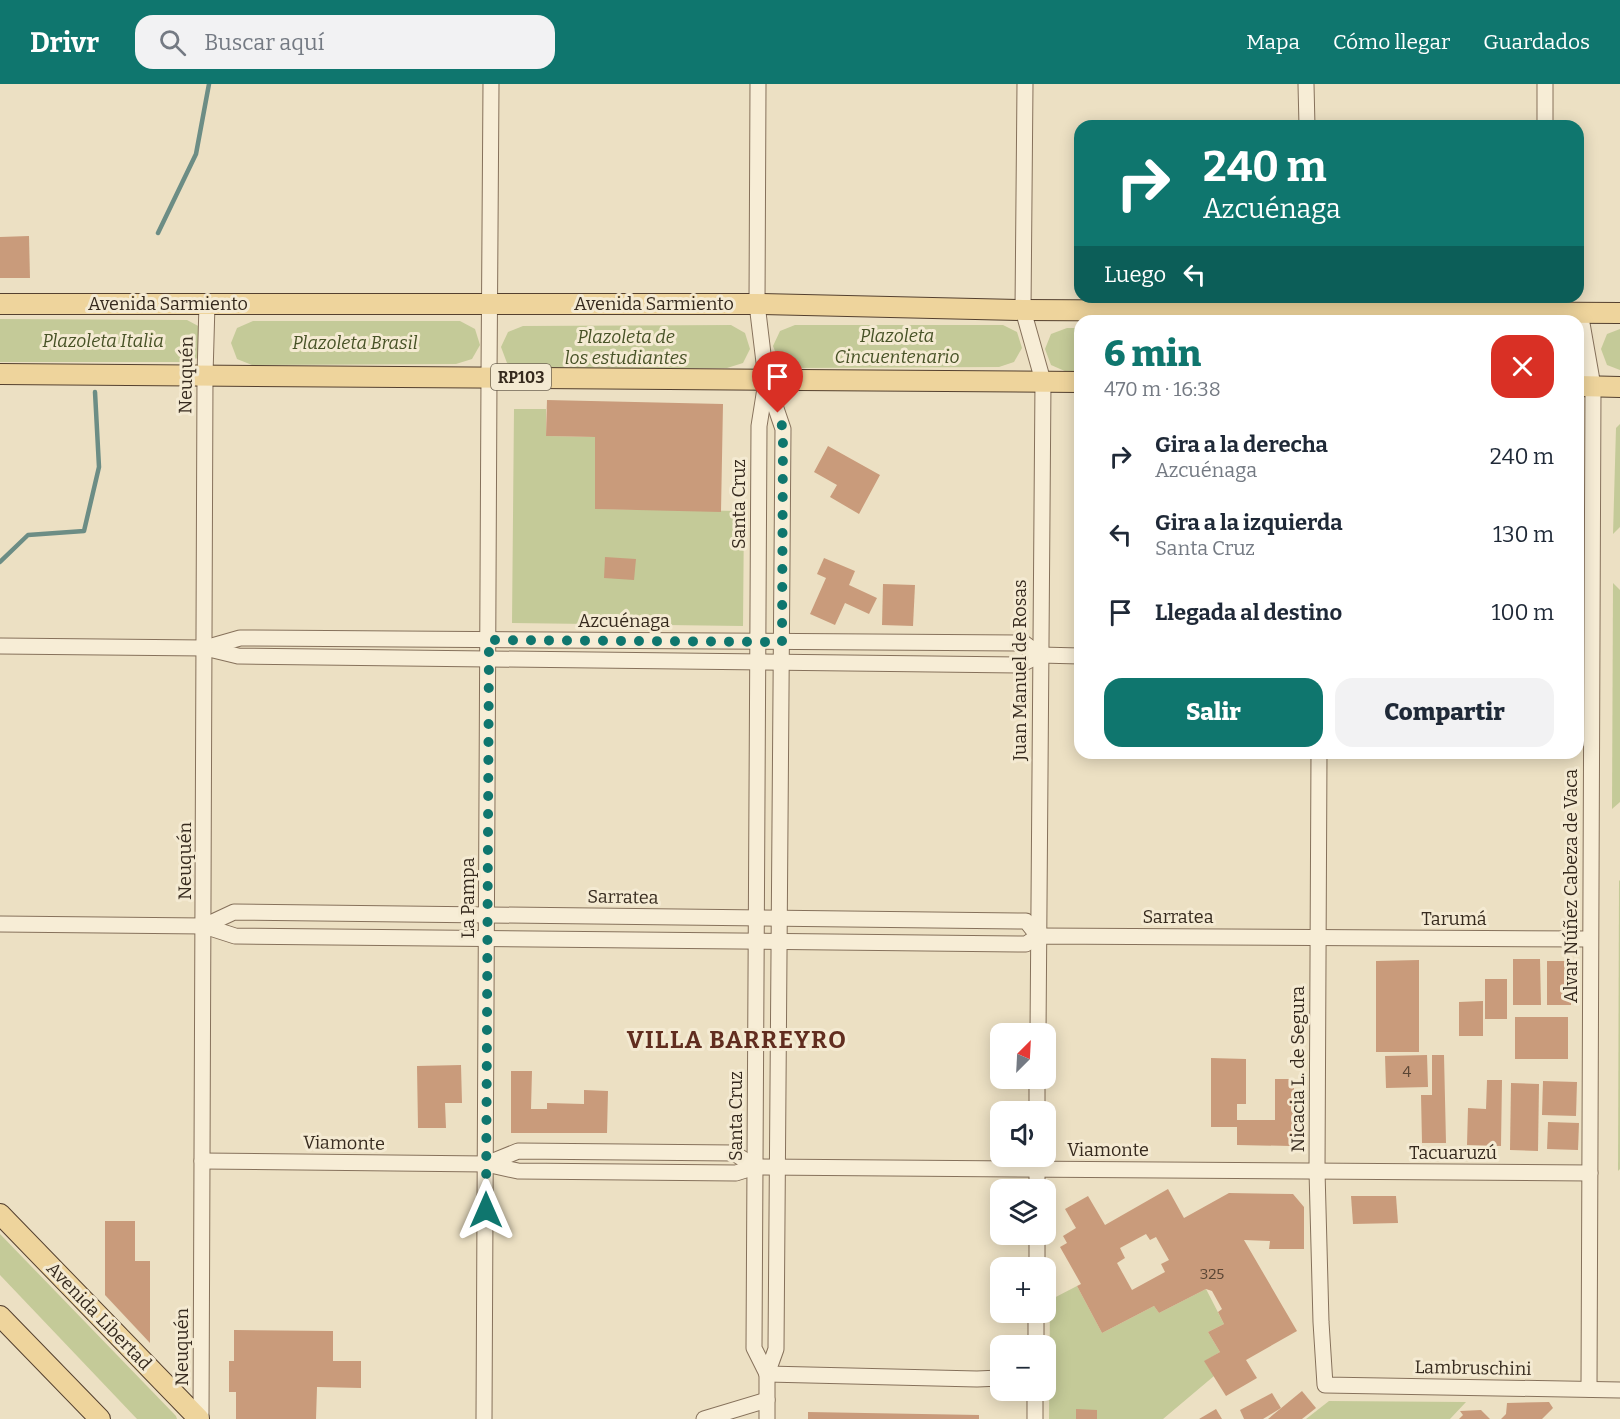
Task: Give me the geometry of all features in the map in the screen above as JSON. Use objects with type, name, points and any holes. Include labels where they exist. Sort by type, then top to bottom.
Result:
[{"type":"main road","name":"Avenida Sarmiento","points":[[0,304],[757,304],[1023,310],[1309,310],[1545,305],[1580,312],[1620,313]]},
{"type":"main road","name":"RP103","points":[[0,374],[1074,382]]},
{"type":"main road","points":[[1585,386],[1620,387]]},
{"type":"main road","name":"Avenida Libertad","points":[[0,1214],[200,1419]]},
{"type":"main road","points":[[0,1316],[100,1419]]},
{"type":"street","name":"La Pampa","points":[[484,1419],[491,84]]},
{"type":"street","points":[[758,84],[757,304],[766,379]]},
{"type":"street","name":"Juan Manuel de Rosas","points":[[1025,84],[1023,310],[1043,381],[1038,1023]]},
{"type":"street","points":[[1306,84],[1307,120]]},
{"type":"street","points":[[1545,84],[1545,120]]},
{"type":"street","name":"Neuquén","points":[[200,1419],[207,304]]},
{"type":"street","name":"Santa Cruz","points":[[766,379],[759,426],[754,1348],[767,1374]]},
{"type":"street","name":"Santa Cruz","points":[[766,379],[783,429],[776,1348],[767,1374],[767,1419]]},
{"type":"street","name":"Alvar Núñez Cabeza de Vaca","points":[[1585,386],[1585,660],[1590,939],[1589,1389]]},
{"type":"street","name":"Azcuénaga","points":[[205,648],[240,638],[1024,643],[1040,655]]},
{"type":"street","name":"Azcuénaga","points":[[0,646],[205,648],[238,656],[1020,665],[1040,655],[1074,656]]},
{"type":"street","name":"Nicacia L. de Segura","points":[[1319,759],[1317,1171],[1325,1385]]},
{"type":"street","name":"Sarratea","points":[[204,926],[234,912],[1026,921],[1038,936]]},
{"type":"street","name":"Sarratea","points":[[0,924],[204,926],[235,936],[1026,944],[1038,936],[1318,938]]},
{"type":"street","name":"Tarumá","points":[[1318,938],[1590,939]]},
{"type":"street","name":"Viamonte","points":[[202,1161],[486,1164],[518,1171],[690,1173],[736,1173],[755,1167],[990,1164]]},
{"type":"street","name":"Viamonte","points":[[1056,1164],[1317,1171]]},
{"type":"street","name":"Tacuaruzú","points":[[1317,1171],[1590,1173]]},
{"type":"street","points":[[767,1374],[990,1378]]},
{"type":"street","name":"Lambruschini","points":[[1325,1385],[1620,1390]]},
{"type":"street","points":[[704,1419],[767,1400]]},
{"type":"street","points":[[1035,1401],[1035,1419]]},
{"type":"green space","name":"Plazoleta Italia","points":[[0,319],[187,320],[202,328],[198,358],[183,362],[0,362]]},
{"type":"green space","name":"Plazoleta Brasil","points":[[253,321],[460,321],[475,329],[480,345],[472,359],[456,364],[252,365],[237,359],[231,343],[237,328]]},
{"type":"green space","name":"Plazoleta de los estudiantes","points":[[731,325],[745,333],[750,349],[743,363],[727,368],[523,369],[507,363],[501,347],[508,332],[523,326]]},
{"type":"green space","name":"Plazoleta Cincuentenario","points":[[795,325],[1003,325],[1017,332],[1022,348],[1014,362],[999,367],[795,368],[779,362],[773,346],[780,331]]},
{"type":"green space","points":[[1074,328],[1074,371],[1067,372],[1051,365],[1045,349],[1051,334]]},
{"type":"green space","points":[[1620,329],[1620,370],[1607,365],[1601,349],[1607,334]]},
{"type":"green space","points":[[514,409],[546,409],[546,436],[595,437],[595,509],[744,511],[743,626],[512,623]]},
{"type":"green space","points":[[1620,424],[1620,527],[1613,534],[1616,428]]},
{"type":"green space","points":[[1613,583],[1620,590],[1620,802],[1612,809]]},
{"type":"green space","points":[[1619,880],[1620,1169],[1618,1171]]},
{"type":"green space","points":[[0,1234],[177,1419],[137,1419],[0,1275]]},
{"type":"green space","points":[[1077,1286],[1102,1333],[1154,1306],[1159,1313],[1206,1289],[1224,1324],[1208,1332],[1220,1352],[1205,1361],[1214,1376],[1163,1419],[1049,1419],[1049,1401],[1056,1401],[1056,1335],[1050,1335],[1050,1323],[1056,1323],[1056,1297]]},
{"type":"green space","points":[[1329,1401],[1466,1402],[1450,1419],[1306,1419]]},
{"type":"building","points":[[29,236],[30,278],[0,278],[0,237]]},
{"type":"building","points":[[547,400],[723,404],[721,512],[595,509],[595,437],[546,436]]},
{"type":"building","points":[[828,446],[880,475],[859,514],[830,497],[837,485],[814,472]]},
{"type":"building","points":[[605,557],[636,559],[634,580],[604,578]]},
{"type":"building","points":[[824,558],[855,571],[849,585],[877,598],[869,614],[845,603],[835,625],[810,614],[826,578],[817,574]]},
{"type":"building","points":[[883,584],[915,585],[913,626],[882,625]]},
{"type":"building","points":[[1513,959],[1540,959],[1541,1005],[1513,1005]]},
{"type":"building","points":[[1419,960],[1419,1052],[1376,1052],[1376,961]]},
{"type":"building","points":[[1547,961],[1570,961],[1571,1005],[1547,1005]]},
{"type":"building","points":[[1485,979],[1507,979],[1507,1019],[1485,1019]]},
{"type":"building","points":[[1483,1001],[1483,1036],[1459,1036],[1459,1002]]},
{"type":"building","points":[[1515,1017],[1568,1017],[1568,1059],[1515,1059]]},
{"type":"building","points":[[1427,1055],[1428,1087],[1386,1088],[1385,1056]]},
{"type":"building","points":[[1432,1055],[1444,1055],[1446,1143],[1422,1143],[1421,1095],[1432,1095]]},
{"type":"building","points":[[1211,1058],[1246,1059],[1246,1104],[1237,1104],[1237,1120],[1275,1120],[1275,1079],[1294,1079],[1294,1136],[1290,1146],[1237,1145],[1237,1127],[1211,1127]]},
{"type":"building","points":[[461,1065],[462,1103],[445,1103],[446,1128],[418,1128],[417,1066]]},
{"type":"building","points":[[511,1071],[532,1071],[531,1109],[547,1109],[547,1103],[584,1104],[584,1090],[608,1091],[607,1133],[511,1133]]},
{"type":"building","points":[[1487,1080],[1502,1080],[1501,1146],[1467,1145],[1468,1108],[1486,1109]]},
{"type":"building","points":[[1543,1081],[1577,1082],[1576,1116],[1542,1115]]},
{"type":"building","points":[[1511,1083],[1539,1084],[1538,1151],[1510,1150]]},
{"type":"building","points":[[1548,1122],[1579,1123],[1578,1150],[1547,1149]]},
{"type":"building","points":[[1168,1189],[1184,1218],[1229,1193],[1293,1194],[1304,1207],[1304,1249],[1269,1249],[1270,1241],[1244,1240],[1297,1331],[1246,1360],[1257,1378],[1226,1396],[1204,1361],[1220,1352],[1208,1332],[1224,1324],[1218,1312],[1222,1309],[1212,1291],[1206,1289],[1159,1313],[1154,1306],[1102,1333],[1077,1286],[1081,1284],[1060,1247],[1067,1243],[1063,1236],[1076,1228],[1065,1209],[1088,1196],[1105,1225]],"holes":[[[1146,1234],[1150,1240],[1156,1237],[1169,1260],[1161,1264],[1165,1272],[1132,1290],[1117,1263],[1125,1258],[1120,1248]]]},
{"type":"building","points":[[1351,1196],[1396,1196],[1398,1223],[1353,1224]]},
{"type":"building","points":[[105,1221],[135,1221],[135,1261],[150,1261],[150,1343],[105,1295]]},
{"type":"building","points":[[234,1330],[333,1331],[333,1361],[361,1361],[361,1388],[317,1387],[316,1419],[236,1419],[236,1392],[229,1392],[229,1361],[234,1361]]},
{"type":"building","points":[[1302,1391],[1316,1408],[1302,1419],[1268,1419]]},
{"type":"building","points":[[1272,1393],[1281,1408],[1263,1419],[1244,1419],[1240,1410]]},
{"type":"building","points":[[1549,1402],[1553,1408],[1542,1419],[1501,1419],[1506,1414],[1507,1403]]},
{"type":"building","points":[[1076,1409],[1097,1410],[1097,1419],[1076,1419]]},
{"type":"building","points":[[1216,1409],[1222,1419],[1199,1419]]},
{"type":"building","points":[[1481,1410],[1490,1419],[1459,1419],[1463,1415],[1460,1411]]},
{"type":"building","points":[[808,1412],[979,1415],[979,1419],[808,1419]]},
{"type":"waterway","points":[[158,233],[196,154],[209,84]]},
{"type":"waterway","points":[[0,562],[28,535],[84,531],[99,467],[95,392]]},
{"type":"district","name":"VILLA BARREYRO","points":[[737,1040]]},
{"type":"route","points":[[486,1210],[489,640],[782,642],[783,429],[778,413]]}]
